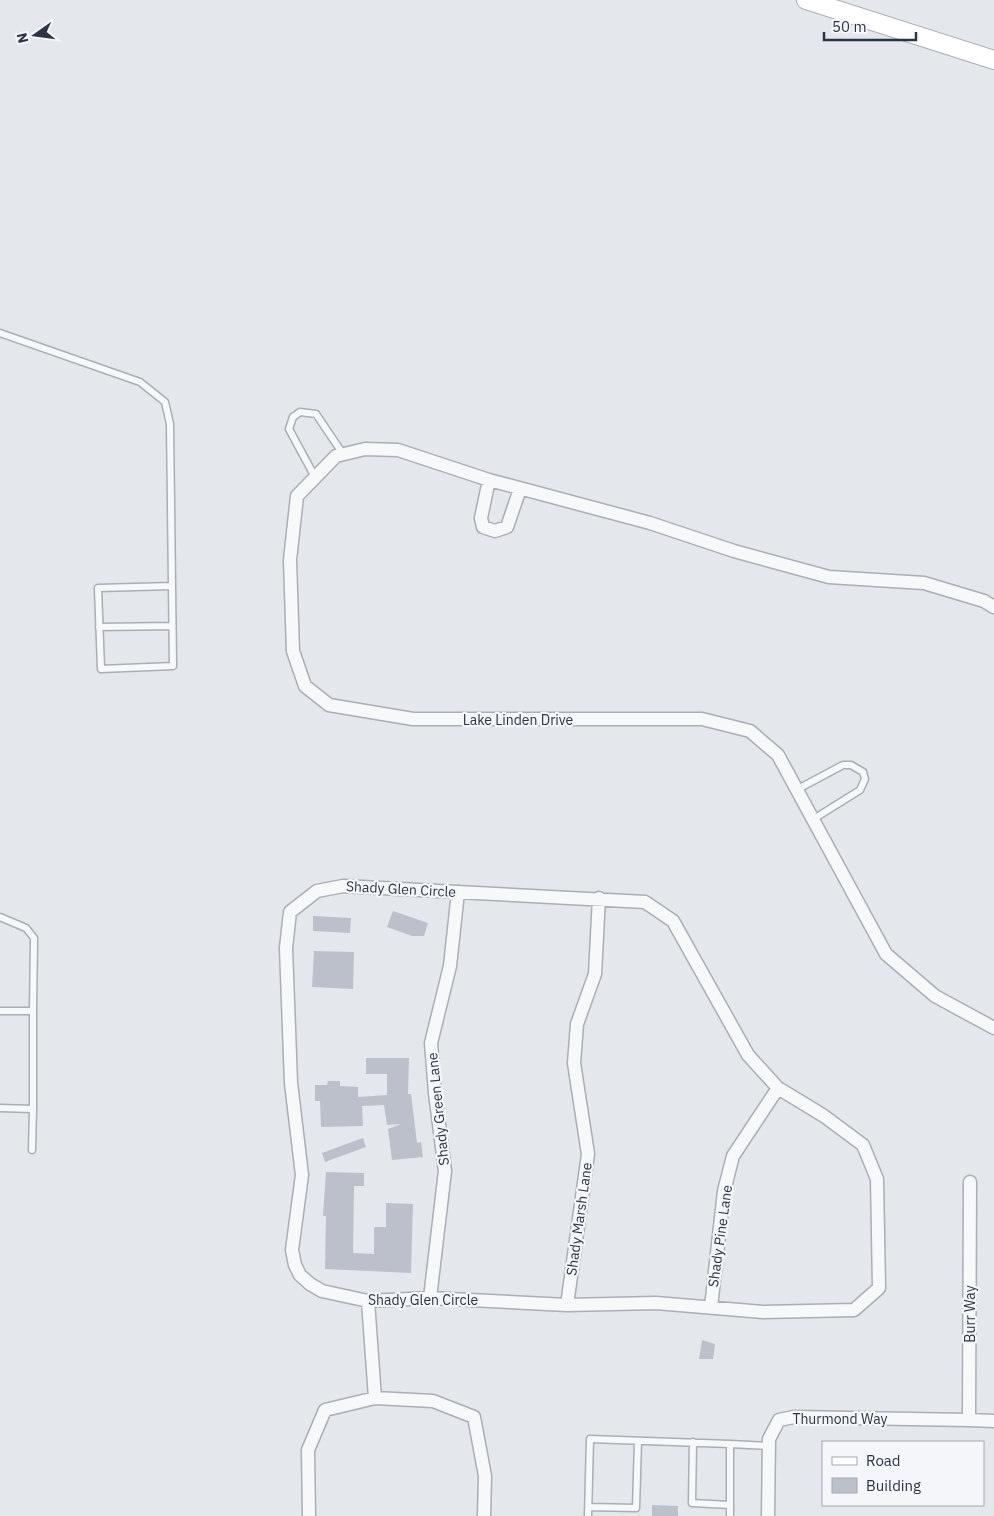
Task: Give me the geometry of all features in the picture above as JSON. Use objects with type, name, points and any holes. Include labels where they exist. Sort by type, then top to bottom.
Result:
[{"type":"main road","points":[[806,0],[994,60]]},
{"type":"street","name":"Lake Linden Drive","points":[[991,602],[924,583],[829,577],[734,551],[650,523],[489,480],[398,450],[365,449],[336,456],[297,496],[290,560],[293,651],[305,686],[329,705],[413,719],[702,718],[750,731],[778,755],[886,954],[935,996],[994,1028]]},
{"type":"street","points":[[489,480],[481,518],[483,527],[495,531],[507,527],[520,489]]},
{"type":"street","name":"Shady Glen Circle","points":[[343,886],[458,892],[646,902],[673,921],[748,1055],[778,1088],[824,1116],[863,1145],[877,1179],[879,1288],[854,1310],[763,1312],[656,1303],[567,1305],[430,1298],[368,1301],[322,1291],[300,1275],[295,1265],[292,1250],[302,1175],[291,1083],[286,948],[290,912],[317,891],[343,886]]},
{"type":"street","name":"Shady Green Lane","points":[[430,1298],[445,1171],[431,1043],[450,966],[458,892]]},
{"type":"street","name":"Shady Marsh Lane","points":[[567,1305],[588,1154],[574,1063],[578,1024],[595,974],[599,898]]},
{"type":"street","name":"Shady Pine Lane","points":[[711,1307],[724,1191],[733,1156],[778,1088]]},
{"type":"street","name":"Burr Way","points":[[969,1420],[970,1182]]},
{"type":"street","points":[[368,1301],[375,1398]]},
{"type":"street","points":[[309,1516],[308,1450],[324,1410],[375,1398],[432,1401],[474,1417],[485,1476],[484,1516]]},
{"type":"street","name":"Thurmond Way","points":[[768,1516],[769,1439],[779,1420],[794,1417],[969,1420]]},
{"type":"street","points":[[969,1420],[994,1421]]},
{"type":"lane","points":[[0,333],[140,382],[165,402],[170,424],[173,666],[101,669],[98,588],[172,586]]},
{"type":"lane","points":[[316,477],[289,429],[293,417],[300,412],[316,414],[343,454]]},
{"type":"lane","points":[[99,627],[172,626]]},
{"type":"lane","points":[[796,790],[843,766],[851,765],[863,772],[865,780],[860,790],[812,820]]},
{"type":"lane","points":[[0,917],[26,928],[34,938],[32,1150]]},
{"type":"lane","points":[[0,1011],[33,1011]]},
{"type":"lane","points":[[0,1108],[33,1109]]},
{"type":"lane","points":[[588,1516],[590,1439],[769,1446]]},
{"type":"lane","points":[[589,1507],[636,1508],[638,1440]]},
{"type":"lane","points":[[693,1442],[692,1503],[730,1504]]},
{"type":"lane","points":[[730,1444],[730,1516]]},
{"type":"building","points":[[393,911],[428,923],[424,936],[412,936],[387,927]]},
{"type":"building","points":[[313,916],[351,918],[350,933],[313,931]]},
{"type":"building","points":[[314,951],[354,952],[353,989],[312,987]]},
{"type":"building","points":[[366,1058],[409,1058],[408,1094],[411,1094],[417,1143],[421,1142],[423,1157],[392,1160],[388,1129],[401,1124],[387,1125],[384,1105],[362,1106],[363,1126],[321,1127],[320,1101],[315,1101],[315,1085],[327,1085],[328,1081],[340,1081],[340,1086],[358,1087],[358,1097],[387,1095],[387,1074],[366,1074]]},
{"type":"building","points":[[363,1138],[366,1147],[325,1162],[322,1153]]},
{"type":"building","points":[[326,1172],[364,1173],[364,1186],[354,1186],[353,1253],[374,1254],[374,1227],[386,1227],[386,1203],[413,1204],[411,1273],[325,1269],[326,1216],[323,1216]]},
{"type":"building","points":[[702,1340],[715,1344],[713,1359],[699,1359]]},
{"type":"building","points":[[652,1505],[678,1506],[678,1516],[652,1516]]}]
